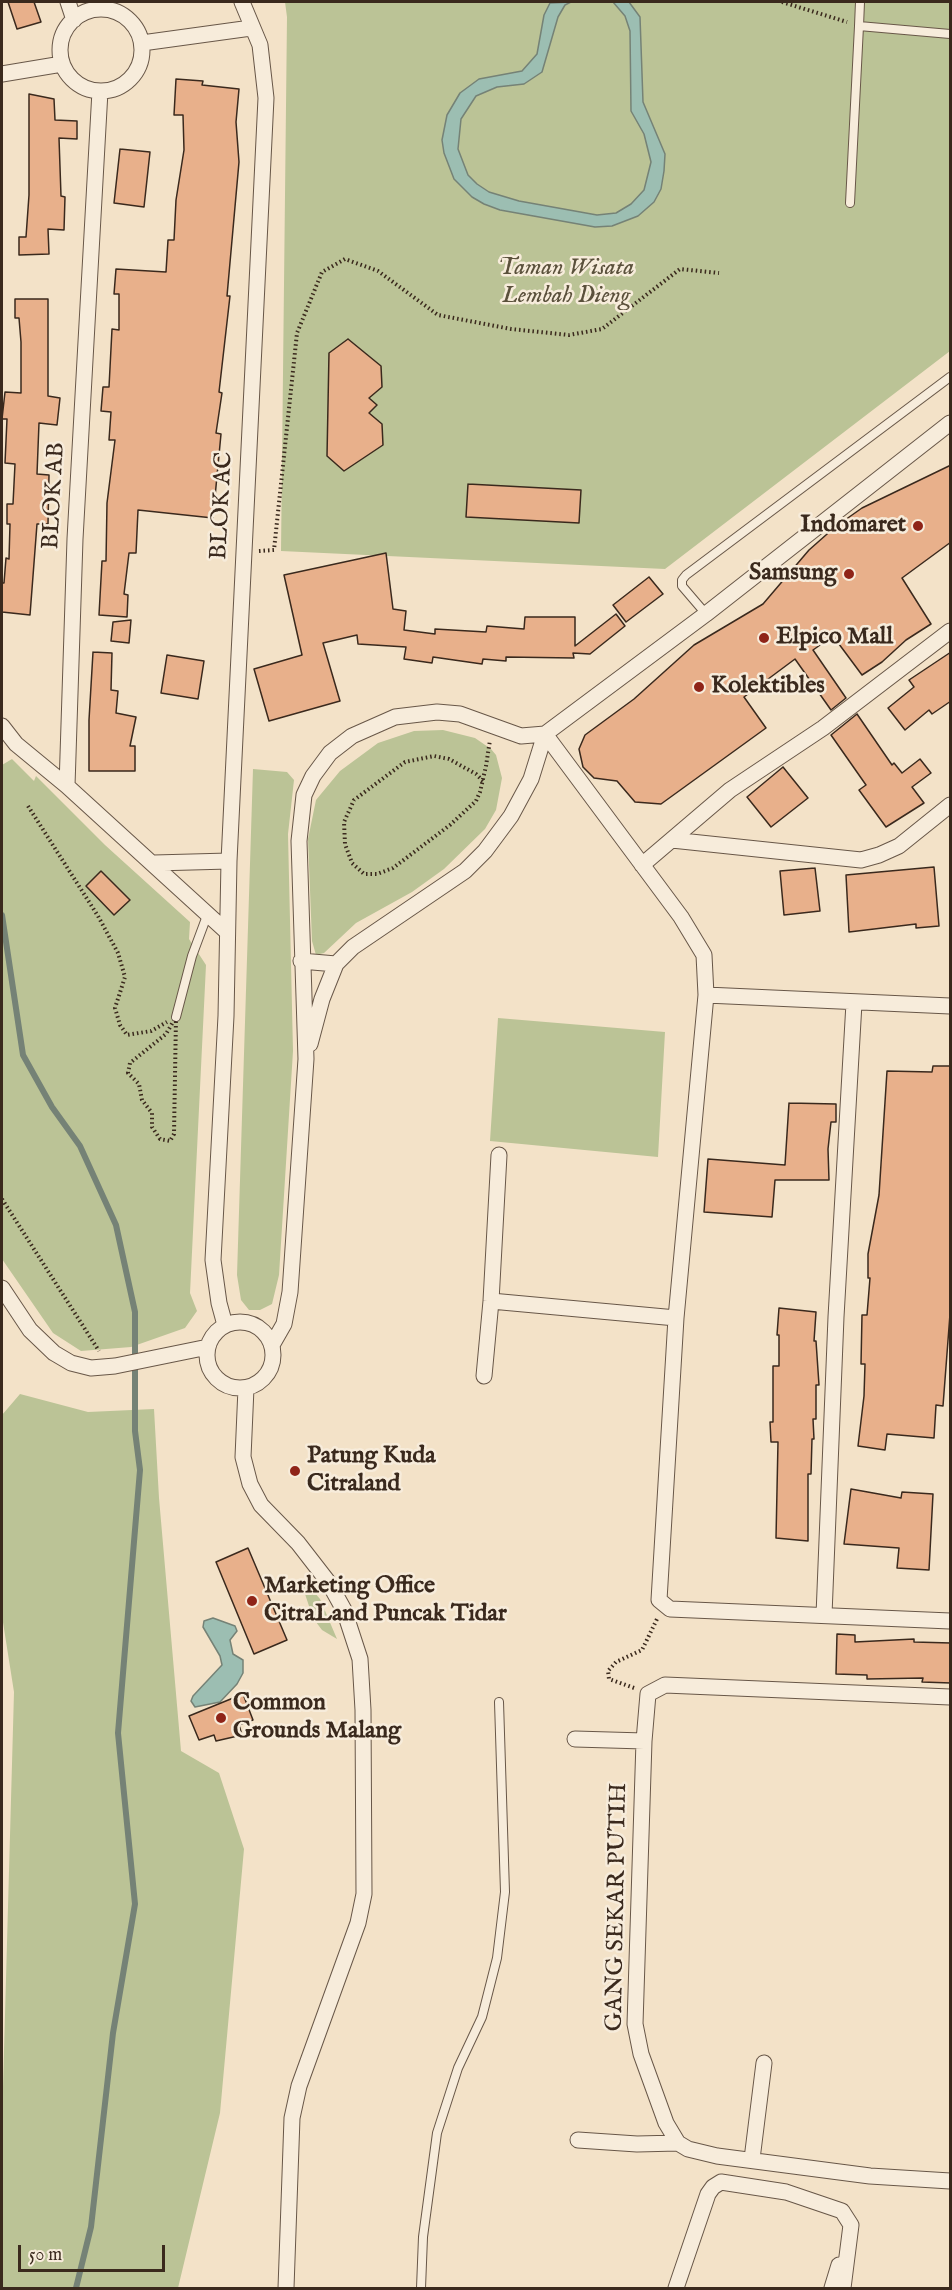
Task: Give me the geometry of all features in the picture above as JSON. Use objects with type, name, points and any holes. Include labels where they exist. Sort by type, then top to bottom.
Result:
[{"type":"street","points":[[68,2],[74,20]]},
{"type":"street","name":"BLOK AC","points":[[225,1325],[219,1303],[213,1260],[226,1016],[229,861],[266,98],[260,45],[242,2]]},
{"type":"street","points":[[89,10],[112,10],[132,22],[142,43],[140,66],[134,75],[116,89],[100,91],[79,85],[69,76],[62,64],[61,42],[64,32],[74,20],[89,10]]},
{"type":"street","points":[[142,43],[251,28]]},
{"type":"street","points":[[2,74],[62,64]]},
{"type":"street","name":"BLOK AB","points":[[67,786],[75,539],[100,91]]},
{"type":"street","points":[[272,1345],[284,1324],[290,1292],[306,1059],[301,961],[300,815],[304,795],[313,776],[330,753],[352,736],[375,724],[405,715],[449,713],[493,725],[521,736],[544,734],[706,614],[951,423]]},
{"type":"street","points":[[642,865],[730,790],[823,728],[951,632]]},
{"type":"street","points":[[2,726],[16,744],[154,863],[226,931]]},
{"type":"street","points":[[544,734],[681,917],[704,955],[706,995],[676,1318],[659,1600],[670,1609],[951,1621]]},
{"type":"street","points":[[306,1059],[322,999],[336,964],[352,947],[465,871],[484,851],[511,816],[531,779],[544,734]]},
{"type":"street","points":[[672,840],[861,860],[899,846],[951,805]]},
{"type":"street","points":[[154,863],[229,861]]},
{"type":"street","points":[[301,961],[336,964]]},
{"type":"street","points":[[706,995],[951,1006]]},
{"type":"street","points":[[824,1615],[836,1317],[854,1003]]},
{"type":"street","points":[[484,1376],[491,1301],[499,1155]]},
{"type":"street","points":[[2,1288],[30,1330],[54,1353],[71,1363],[91,1368],[112,1366],[147,1361],[208,1347]]},
{"type":"street","points":[[491,1301],[676,1318]]},
{"type":"street","points":[[234,1322],[253,1324],[268,1336],[272,1345],[273,1364],[269,1372],[255,1386],[246,1388],[228,1386],[213,1374],[207,1356],[208,1347],[218,1331],[225,1325],[234,1322]]},
{"type":"street","points":[[246,1388],[243,1457],[250,1484],[261,1505],[298,1543],[329,1583],[344,1610],[360,1659],[363,1710],[364,1894],[358,1923],[299,2086],[292,2118],[286,2289]]},
{"type":"street","points":[[648,1694],[665,1685],[951,1697]]},
{"type":"street","name":"GANG SEKAR PUTIH","points":[[648,1694],[644,1741],[635,2024],[641,2054],[653,2088],[666,2123],[678,2143]]},
{"type":"street","points":[[575,1739],[644,1741]]},
{"type":"street","points":[[752,2159],[764,2063]]},
{"type":"street","points":[[578,2140],[637,2144],[678,2143],[688,2149],[717,2156],[870,2176],[951,2181]]},
{"type":"street","points":[[676,2289],[708,2194],[721,2182],[786,2192],[842,2211],[851,2225],[832,2289]]},
{"type":"street","points":[[843,2289],[848,2236]]},
{"type":"lane","points":[[850,204],[860,2]]},
{"type":"lane","points":[[859,26],[951,34]]},
{"type":"lane","points":[[706,614],[682,586],[682,580],[686,575],[951,377]]},
{"type":"lane","points":[[176,1017],[192,956],[208,913]]},
{"type":"lane","points":[[421,2289],[423,2237],[437,2133],[458,2068],[482,2017],[497,1958],[505,1892],[499,1702]]},
{"type":"path","points":[[782,2],[859,26]]},
{"type":"path","points":[[274,550],[297,333],[322,272],[345,258],[378,271],[438,315],[511,329],[569,335],[602,329],[680,269],[719,273]]},
{"type":"path","points":[[483,781],[476,774],[449,759],[434,756],[405,762],[354,800],[344,822],[345,844],[352,863],[364,874],[377,874],[393,868],[450,825],[476,801],[483,781],[493,725]]},
{"type":"path","points":[[28,806],[98,916],[118,953],[125,977],[116,1008],[120,1025],[127,1035],[152,1031],[176,1017]]},
{"type":"path","points":[[176,1017],[174,1134],[170,1141],[160,1139],[152,1127],[152,1113],[142,1100],[139,1084],[128,1073],[130,1063],[166,1034],[176,1017]]},
{"type":"path","points":[[2,1199],[112,1366]]},
{"type":"path","points":[[648,1694],[609,1679],[608,1671],[616,1662],[642,1650],[656,1624],[659,1600]]},
{"type":"green space","name":"Taman Wisata Lembah Dieng","points":[[285,2],[950,2],[950,351],[665,569],[281,551],[287,17]]},
{"type":"green space","points":[[443,730],[475,738],[496,755],[502,778],[496,810],[485,829],[444,869],[412,892],[356,923],[324,953],[316,955],[312,941],[308,839],[316,800],[340,771],[378,743],[414,731]]},
{"type":"green space","points":[[12,759],[34,781],[36,776],[105,845],[190,922],[189,939],[206,965],[190,1293],[197,1311],[185,1328],[131,1347],[81,1351],[53,1333],[2,1259],[2,765]]},
{"type":"green space","points":[[253,769],[287,772],[294,780],[288,834],[293,1051],[279,1275],[272,1304],[260,1310],[249,1310],[241,1300],[237,1275]]},
{"type":"green space","points":[[498,1018],[665,1032],[658,1157],[490,1141]]},
{"type":"green space","points":[[20,1394],[88,1412],[154,1409],[159,1498],[181,1751],[219,1773],[244,1849],[220,2113],[178,2288],[2,2288],[2,2122],[14,1692],[2,1616],[2,1415]]},
{"type":"green space","points":[[305,1581],[320,1599],[337,1639],[322,1630],[313,1618],[302,1585]]},
{"type":"water","points":[[571,2],[565,5],[558,17],[542,72],[524,84],[497,87],[476,96],[461,119],[458,149],[468,175],[489,192],[519,201],[597,215],[616,213],[631,204],[644,190],[651,162],[644,134],[631,111],[630,31],[625,16],[613,2],[629,2],[640,17],[643,102],[665,154],[664,171],[661,189],[654,202],[638,216],[612,226],[595,227],[500,210],[484,204],[472,197],[454,179],[444,153],[442,140],[447,115],[460,93],[479,79],[522,71],[537,54],[544,15],[550,3]]},
{"type":"water","points":[[213,1618],[235,1626],[237,1631],[230,1640],[233,1654],[243,1660],[243,1673],[237,1684],[220,1702],[195,1707],[191,1701],[193,1696],[222,1665],[220,1656],[203,1627],[204,1621]]},
{"type":"building","points":[[8,2],[34,2],[41,22],[17,29]]},
{"type":"building","points":[[176,79],[203,81],[202,85],[239,89],[236,122],[239,162],[227,296],[230,296],[219,392],[222,393],[216,433],[221,434],[213,518],[138,510],[136,553],[129,553],[124,594],[128,595],[127,617],[99,615],[102,561],[106,561],[107,503],[115,440],[109,440],[111,412],[101,411],[103,387],[109,387],[112,329],[119,330],[119,294],[114,294],[116,269],[166,272],[168,240],[174,240],[176,200],[184,150],[183,115],[174,115]]},
{"type":"building","points":[[29,94],[54,99],[55,120],[77,121],[77,139],[59,138],[61,196],[65,197],[64,230],[48,229],[49,254],[19,255],[19,237],[26,237],[29,195]]},
{"type":"building","points":[[120,149],[150,152],[144,207],[114,203]]},
{"type":"building","points":[[15,299],[48,299],[48,396],[60,398],[57,425],[39,423],[37,474],[49,475],[48,524],[37,524],[30,615],[2,612],[2,583],[4,583],[6,558],[9,559],[10,524],[7,524],[7,504],[13,504],[15,464],[5,463],[7,419],[2,419],[5,392],[21,393],[21,342],[19,318],[15,318]]},
{"type":"building","points":[[348,339],[381,366],[382,387],[369,398],[377,405],[369,413],[382,424],[383,445],[344,471],[327,456],[329,353]]},
{"type":"building","name":"Elpico Mall","points":[[951,465],[951,542],[902,578],[931,624],[906,640],[882,662],[862,675],[833,636],[813,650],[846,698],[831,710],[795,659],[744,697],[766,728],[661,804],[635,802],[617,781],[594,778],[583,767],[579,749],[585,735],[634,699],[694,645],[763,604],[809,550],[835,527],[862,508]]},
{"type":"building","points":[[468,484],[581,490],[579,523],[466,517]]},
{"type":"building","points":[[386,553],[393,609],[406,611],[404,630],[435,634],[435,629],[486,632],[487,626],[524,629],[525,617],[575,617],[575,646],[616,614],[625,626],[590,654],[573,653],[574,658],[506,657],[506,661],[483,659],[482,664],[433,657],[432,663],[404,659],[406,647],[358,644],[357,635],[323,643],[340,701],[269,721],[254,669],[302,655],[284,575]]},
{"type":"building","points":[[649,577],[663,594],[626,622],[613,605]]},
{"type":"building","points":[[131,620],[129,643],[111,641],[113,622]]},
{"type":"building","points":[[93,652],[112,653],[111,690],[118,691],[116,713],[136,717],[130,746],[135,746],[135,771],[89,771]]},
{"type":"building","points":[[951,652],[951,701],[932,714],[929,710],[905,730],[888,708],[914,687],[909,680]]},
{"type":"building","points":[[167,655],[204,661],[198,699],[161,693]]},
{"type":"building","points":[[857,714],[892,765],[894,763],[902,773],[920,759],[931,773],[912,787],[924,803],[886,827],[859,790],[866,785],[831,735]]},
{"type":"building","points":[[783,767],[808,798],[771,827],[747,797]]},
{"type":"building","points":[[934,867],[939,926],[916,928],[916,924],[849,932],[846,875]]},
{"type":"building","points":[[815,868],[820,911],[784,915],[780,871]]},
{"type":"building","points":[[101,871],[130,900],[114,915],[86,886]]},
{"type":"building","points":[[933,1066],[951,1066],[951,1301],[943,1406],[936,1405],[934,1438],[887,1434],[885,1450],[858,1446],[865,1364],[861,1364],[862,1315],[867,1315],[870,1278],[868,1278],[868,1254],[879,1195],[887,1071],[932,1072]]},
{"type":"building","points":[[789,1103],[836,1104],[836,1122],[831,1122],[828,1149],[829,1180],[775,1180],[772,1217],[704,1212],[708,1159],[785,1165]]},
{"type":"building","points":[[779,1308],[816,1312],[814,1341],[816,1341],[819,1385],[816,1385],[816,1419],[813,1419],[811,1474],[808,1474],[808,1541],[776,1538],[778,1442],[771,1442],[770,1422],[773,1422],[773,1366],[779,1366],[779,1335],[777,1335]]},
{"type":"building","points":[[851,1489],[901,1498],[902,1492],[933,1494],[929,1570],[897,1568],[899,1548],[844,1544]]},
{"type":"building","name":"Marketing Office CitraLand Puncak Tidar","points":[[248,1548],[287,1640],[254,1654],[216,1562]]},
{"type":"building","points":[[837,1634],[855,1635],[855,1642],[914,1639],[914,1642],[951,1643],[951,1683],[922,1682],[923,1678],[867,1679],[867,1675],[836,1674]]},
{"type":"building","name":"Common Grounds Malang","points":[[243,1694],[253,1720],[239,1725],[242,1735],[216,1741],[214,1735],[199,1740],[189,1716]]},
{"type":"waterway","points":[[2,915],[23,1055],[52,1107],[80,1146],[116,1225],[135,1312],[135,1431],[140,1470],[118,1733],[135,1904],[113,2033],[91,2227],[76,2288]]},
{"type":"place","name":"Indomaret","points":[[918,526]]},
{"type":"place","name":"Samsung","points":[[849,574]]},
{"type":"place","name":"Elpico Mall","points":[[764,638]]},
{"type":"place","name":"Kolektibles","points":[[699,687]]},
{"type":"place","name":"Patung Kuda Citraland","points":[[295,1471]]},
{"type":"place","name":"Marketing Office CitraLand Puncak Tidar","points":[[252,1601]]},
{"type":"place","name":"Common Grounds Malang","points":[[221,1718]]}]
